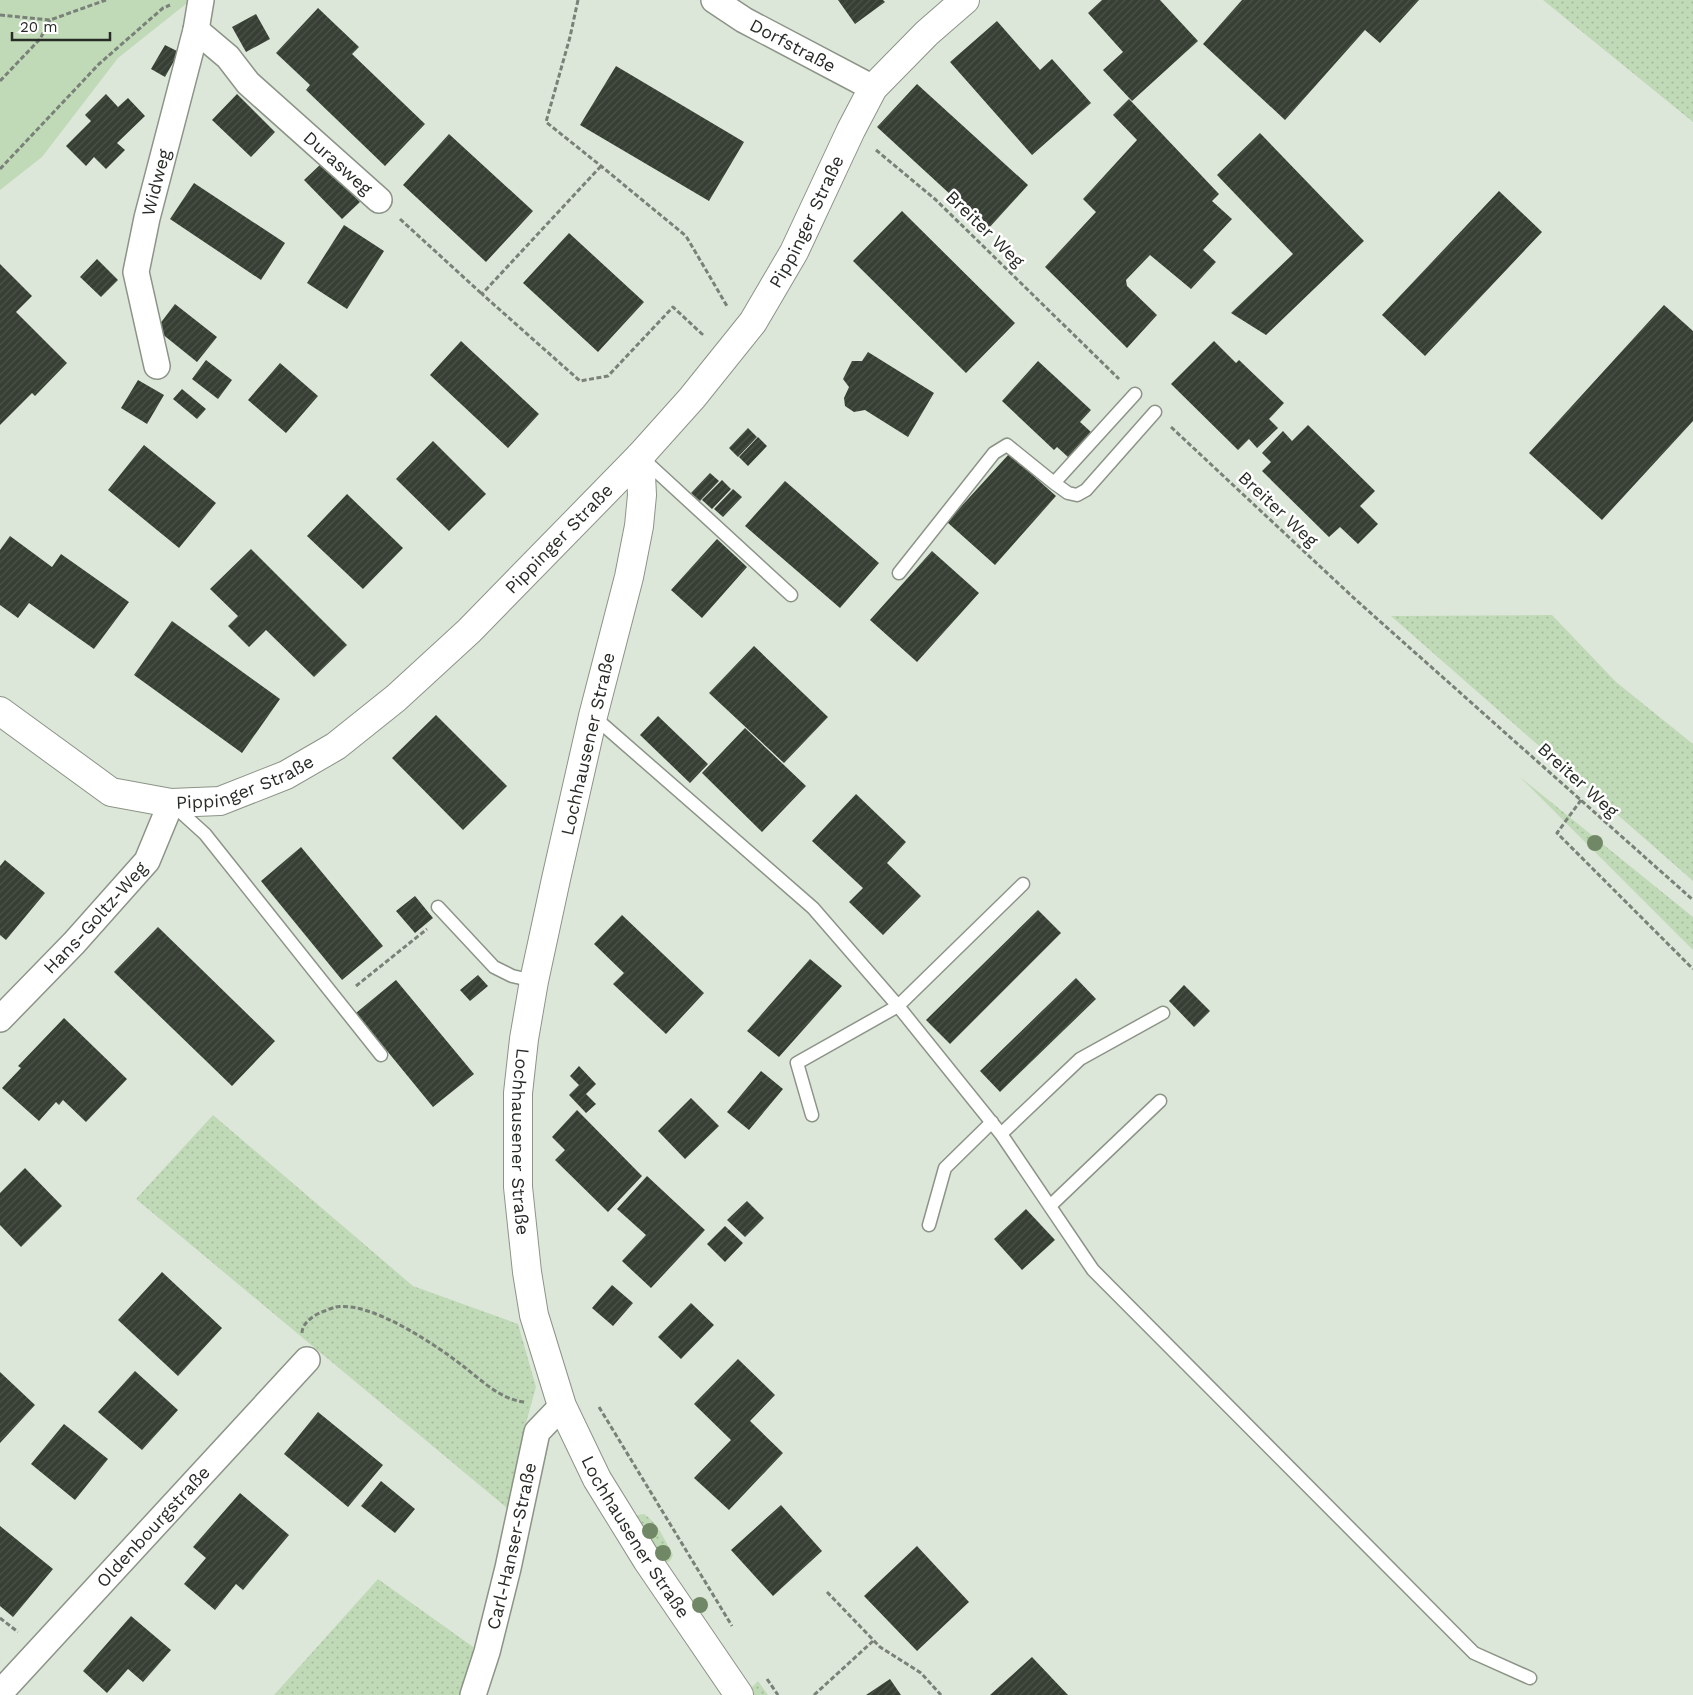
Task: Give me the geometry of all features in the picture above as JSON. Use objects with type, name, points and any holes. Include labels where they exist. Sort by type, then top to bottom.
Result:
[{"type":"main road","name":"Pippinger Straße","points":[[0,711],[111,792],[171,803],[220,801],[286,775],[336,746],[396,698],[469,631],[640,456],[692,398],[753,322],[794,252],[851,130],[873,88],[927,33],[965,0]]},
{"type":"main road","name":"Lochhausener Straße","points":[[640,456],[642,495],[639,526],[593,716],[534,981],[524,1039],[518,1093],[518,1187],[526,1272],[534,1315],[562,1406],[597,1479],[647,1560],[739,1695]]},
{"type":"street","name":"Widweg","points":[[157,366],[136,272],[147,218],[196,30],[201,0]]},
{"type":"street","name":"Dorfstraße","points":[[714,0],[744,20],[873,88]]},
{"type":"street","name":"Durasweg","points":[[196,30],[228,57],[248,83],[380,200]]},
{"type":"street","name":"Hans-Goltz-Weg","points":[[0,1019],[74,943],[147,861],[171,803]]},
{"type":"street","name":"Oldenbourgstraße","points":[[0,1693],[307,1360]]},
{"type":"street","name":"Carl-Hanser-Straße","points":[[472,1695],[487,1652],[508,1568],[537,1432],[562,1406]]},
{"type":"lane","points":[[1054,483],[1135,394]]},
{"type":"lane","points":[[898,573],[994,454],[1007,445],[1068,493],[1077,495],[1086,490],[1155,412]]},
{"type":"lane","points":[[640,456],[791,595]]},
{"type":"lane","points":[[593,716],[813,908],[898,1006],[1002,1134],[1093,1270],[1474,1653],[1530,1678]]},
{"type":"lane","points":[[171,803],[205,834],[381,1055]]},
{"type":"lane","points":[[812,1115],[797,1063],[898,1006],[1023,884]]},
{"type":"lane","points":[[441,910],[494,967],[512,976],[534,981]]},
{"type":"lane","points":[[1002,1134],[1080,1059],[1163,1013]]},
{"type":"lane","points":[[1050,1206],[1160,1101]]},
{"type":"lane","points":[[929,1224],[945,1168],[992,1122]]},
{"type":"path","points":[[0,15],[50,20],[106,0]]},
{"type":"path","points":[[578,0],[570,37],[546,122],[686,236],[726,306],[753,322]]},
{"type":"path","points":[[0,168],[99,64],[163,8],[175,3]]},
{"type":"path","points":[[0,81],[40,39],[50,20]]},
{"type":"path","name":"Breiter Weg","points":[[851,130],[936,200],[1135,394]]},
{"type":"path","points":[[482,294],[601,166]]},
{"type":"path","name":"Durasweg","points":[[380,200],[580,381],[608,376],[673,307],[702,334],[707,328]]},
{"type":"path","points":[[722,310],[726,306]]},
{"type":"path","name":"Breiter Weg","points":[[1155,412],[1356,600],[1693,900]]},
{"type":"path","points":[[1581,800],[1556,833],[1693,968]]},
{"type":"path","points":[[338,1000],[441,910]]},
{"type":"path","points":[[307,1360],[302,1340],[302,1329],[314,1314],[338,1306],[360,1309],[381,1315],[416,1335],[452,1357],[493,1389],[516,1401],[562,1406]]},
{"type":"path","points":[[595,1400],[736,1632]]},
{"type":"path","points":[[827,1592],[880,1647],[921,1674],[941,1695]]},
{"type":"path","points":[[814,1695],[874,1641]]},
{"type":"path","points":[[762,1671],[778,1695]]},
{"type":"green space","points":[[0,0],[191,0],[118,58],[42,157],[0,190]]},
{"type":"green space","points":[[1543,0],[1693,0],[1693,122]]},
{"type":"green space","points":[[1552,615],[1616,682],[1693,744],[1693,881],[1391,616]]},
{"type":"green space","points":[[1520,777],[1693,917],[1693,950]]},
{"type":"green space","points":[[213,1115],[413,1286],[518,1324],[536,1387],[524,1430],[507,1508],[136,1199]]},
{"type":"green space","points":[[644,1514],[653,1522],[664,1538],[673,1555],[670,1561],[665,1563],[632,1516]]},
{"type":"green space","points":[[378,1579],[476,1649],[460,1695],[274,1695]]},
{"type":"green space","points":[[758,1681],[768,1695],[753,1695],[749,1690]]},
{"type":"building","points":[[838,0],[883,0],[885,2],[855,24]]},
{"type":"building","points":[[1102,0],[1160,0],[1198,41],[1132,101],[1103,70],[1123,52],[1088,13]]},
{"type":"building","points":[[1242,0],[1419,0],[1380,43],[1365,30],[1285,120],[1203,44]]},
{"type":"building","points":[[318,8],[359,47],[352,54],[425,124],[385,166],[306,90],[310,85],[276,53]]},
{"type":"building","points":[[256,14],[270,39],[246,52],[232,27]]},
{"type":"building","points":[[997,21],[1040,70],[1052,59],[1091,103],[1032,155],[950,62]]},
{"type":"building","points":[[165,45],[179,52],[165,77],[151,69]]},
{"type":"building","points":[[616,66],[744,142],[709,201],[580,125]]},
{"type":"building","points":[[917,84],[1028,185],[988,229],[877,127]]},
{"type":"building","points":[[106,94],[118,107],[128,98],[145,116],[117,143],[125,150],[106,169],[94,157],[86,166],[66,146],[91,121],[85,115]]},
{"type":"building","points":[[237,94],[275,132],[251,157],[212,120]]},
{"type":"building","points":[[1129,99],[1219,194],[1212,201],[1232,219],[1203,250],[1216,262],[1191,289],[1150,255],[1126,280],[1127,286],[1157,315],[1127,348],[1045,267],[1096,212],[1083,199],[1137,140],[1113,115]]},
{"type":"building","points":[[1260,133],[1364,241],[1266,335],[1231,313],[1293,254],[1217,175]]},
{"type":"building","points":[[449,134],[533,211],[486,262],[403,185]]},
{"type":"building","points":[[322,163],[360,202],[342,219],[304,180]]},
{"type":"building","points":[[194,183],[285,243],[261,280],[170,219]]},
{"type":"building","points":[[1499,191],[1542,232],[1425,356],[1382,315]]},
{"type":"building","points":[[902,211],[1015,323],[966,373],[853,261]]},
{"type":"building","points":[[344,225],[384,251],[347,309],[307,283]]},
{"type":"building","points":[[569,233],[644,302],[598,352],[523,283]]},
{"type":"building","points":[[97,259],[118,280],[101,297],[80,277]]},
{"type":"building","points":[[0,264],[32,296],[16,312],[67,363],[35,396],[32,393],[0,425]]},
{"type":"building","points":[[175,304],[217,337],[197,362],[156,329]]},
{"type":"building","points":[[1664,305],[1693,331],[1693,421],[1602,520],[1529,453]]},
{"type":"building","points":[[461,341],[539,414],[508,448],[430,375]]},
{"type":"building","points":[[1214,341],[1236,363],[1239,360],[1284,403],[1269,419],[1278,428],[1257,448],[1249,439],[1238,450],[1171,384]]},
{"type":"building","points":[[868,352],[934,393],[908,437],[865,410],[854,412],[845,406],[844,398],[849,387],[843,379],[852,361],[862,361]]},
{"type":"building","points":[[206,360],[232,380],[218,399],[192,379]]},
{"type":"building","points":[[1038,361],[1091,410],[1080,422],[1091,432],[1068,457],[1057,447],[1054,450],[1002,401]]},
{"type":"building","points":[[280,363],[318,396],[286,433],[248,400]]},
{"type":"building","points":[[138,380],[164,395],[147,424],[121,408]]},
{"type":"building","points":[[182,389],[206,409],[197,419],[173,399]]},
{"type":"building","points":[[1308,425],[1375,491],[1360,506],[1378,524],[1358,544],[1340,527],[1329,537],[1262,471],[1271,462],[1262,453],[1283,431],[1292,441]]},
{"type":"building","points":[[748,428],[757,437],[738,457],[729,448]]},
{"type":"building","points":[[758,437],[767,446],[748,466],[739,457]]},
{"type":"building","points":[[433,441],[486,494],[449,531],[396,479]]},
{"type":"building","points":[[144,445],[216,503],[179,548],[108,490]]},
{"type":"building","points":[[1009,454],[1056,496],[995,565],[947,522]]},
{"type":"building","points":[[710,473],[719,481],[700,501],[691,493]]},
{"type":"building","points":[[722,480],[731,489],[712,509],[702,500]]},
{"type":"building","points":[[785,481],[879,563],[840,608],[745,526]]},
{"type":"building","points":[[733,489],[742,497],[723,517],[714,509]]},
{"type":"building","points":[[347,494],[403,548],[363,589],[307,536]]},
{"type":"building","points":[[10,536],[52,567],[61,554],[129,602],[94,649],[29,603],[18,618],[0,605],[0,550]]},
{"type":"building","points":[[717,539],[747,567],[702,618],[671,590]]},
{"type":"building","points":[[251,549],[347,645],[314,677],[266,630],[249,647],[228,626],[238,616],[210,589]]},
{"type":"building","points":[[932,551],[979,593],[917,662],[870,620]]},
{"type":"building","points":[[172,621],[280,699],[242,753],[134,675]]},
{"type":"building","points":[[754,646],[828,717],[784,763],[709,693]]},
{"type":"building","points":[[436,715],[507,786],[463,830],[392,758]]},
{"type":"building","points":[[658,716],[708,764],[690,783],[640,735]]},
{"type":"building","points":[[745,728],[806,786],[762,832],[702,773]]},
{"type":"building","points":[[856,794],[906,842],[887,863],[921,896],[883,935],[849,902],[863,888],[812,841]]},
{"type":"building","points":[[301,847],[383,946],[342,980],[261,881]]},
{"type":"building","points":[[5,860],[45,893],[6,940],[0,935],[0,866]]},
{"type":"building","points":[[415,896],[433,918],[415,933],[396,911]]},
{"type":"building","points":[[1038,910],[1061,933],[950,1044],[926,1020]]},
{"type":"building","points":[[622,915],[704,993],[666,1034],[613,984],[624,973],[594,944]]},
{"type":"building","points":[[158,927],[275,1041],[232,1086],[114,972]]},
{"type":"building","points":[[810,959],[842,986],[779,1057],[747,1031]]},
{"type":"building","points":[[478,975],[488,986],[470,1001],[460,990]]},
{"type":"building","points":[[1076,978],[1096,999],[1000,1092],[980,1071]]},
{"type":"building","points":[[396,980],[474,1074],[433,1107],[356,1013]]},
{"type":"building","points":[[1184,985],[1210,1011],[1194,1027],[1169,1001]]},
{"type":"building","points":[[64,1018],[127,1079],[86,1122],[63,1100],[59,1105],[56,1102],[39,1121],[2,1088],[21,1068],[18,1066]]},
{"type":"building","points":[[579,1066],[596,1084],[586,1094],[596,1104],[586,1113],[569,1095],[579,1085],[570,1076]]},
{"type":"building","points":[[761,1071],[783,1089],[749,1130],[727,1112]]},
{"type":"building","points":[[691,1098],[719,1126],[685,1159],[658,1131]]},
{"type":"building","points":[[577,1110],[642,1176],[608,1212],[555,1160],[565,1150],[552,1137]]},
{"type":"building","points":[[25,1168],[62,1206],[21,1247],[0,1225],[0,1193]]},
{"type":"building","points":[[647,1176],[705,1230],[651,1288],[622,1261],[646,1235],[617,1209]]},
{"type":"building","points":[[747,1201],[764,1218],[745,1237],[727,1220]]},
{"type":"building","points":[[1026,1209],[1055,1240],[1022,1270],[994,1239]]},
{"type":"building","points":[[725,1226],[743,1243],[725,1262],[707,1244]]},
{"type":"building","points":[[162,1272],[222,1328],[178,1376],[118,1320]]},
{"type":"building","points":[[612,1285],[633,1303],[613,1326],[592,1308]]},
{"type":"building","points":[[691,1303],[714,1325],[681,1359],[658,1337]]},
{"type":"building","points":[[738,1359],[775,1395],[750,1421],[783,1453],[729,1510],[694,1478],[731,1440],[694,1404]]},
{"type":"building","points":[[135,1371],[178,1410],[142,1450],[98,1412]]},
{"type":"building","points":[[0,1372],[35,1405],[0,1443]]},
{"type":"building","points":[[318,1412],[383,1465],[348,1507],[284,1454]]},
{"type":"building","points":[[64,1424],[108,1459],[75,1500],[31,1464]]},
{"type":"building","points":[[381,1481],[415,1509],[395,1533],[361,1506]]},
{"type":"building","points":[[240,1493],[289,1535],[243,1590],[236,1584],[215,1610],[184,1584],[206,1558],[193,1547]]},
{"type":"building","points":[[781,1505],[822,1551],[773,1596],[731,1550]]},
{"type":"building","points":[[0,1526],[53,1569],[13,1617],[0,1606]]},
{"type":"building","points":[[917,1546],[969,1602],[917,1651],[864,1596]]},
{"type":"building","points":[[131,1616],[171,1650],[143,1682],[128,1669],[107,1693],[83,1671]]},
{"type":"building","points":[[1032,1657],[1068,1695],[990,1695]]},
{"type":"building","points":[[890,1679],[901,1695],[866,1695]]}]
